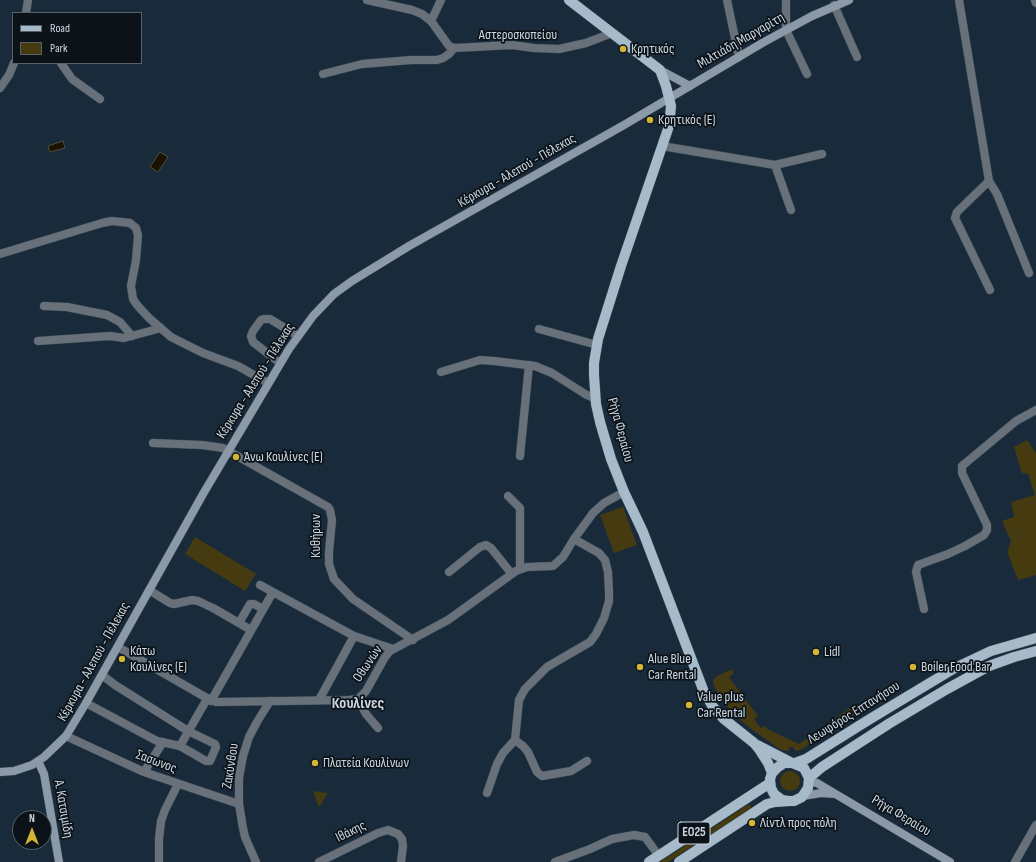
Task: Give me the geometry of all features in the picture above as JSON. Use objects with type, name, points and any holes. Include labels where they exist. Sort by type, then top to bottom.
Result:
[{"type":"main road","points":[[569,0],[660,70],[690,86]]},
{"type":"main road","name":"Μιλτιάδη Μαργαρίτη","points":[[690,86],[786,30],[834,5],[849,0]]},
{"type":"main road","name":"Ρήγα Φεραίου","points":[[660,70],[670,98],[671,114],[669,126],[621,266],[597,345],[594,363],[596,399],[604,438],[624,492],[643,532],[704,692],[713,708],[732,726],[754,743],[794,763]]},
{"type":"main road","name":"Κέρκυρα - Αλεπού - Πέλεκας","points":[[0,772],[21,770],[38,762],[66,736],[280,363],[298,336],[334,294],[352,281],[409,246],[690,86]]},
{"type":"main road","name":"Λεωφόρος Επτανήσου","points":[[650,862],[771,778],[776,768],[782,764],[794,763],[806,759],[953,669],[991,652],[1036,638]]},
{"type":"main road","name":"Λεωφόρος Επτανήσου","points":[[809,779],[822,767],[946,688],[989,666],[1014,656],[1036,650]]},
{"type":"main road","name":"Ρήγα Φεραίου","points":[[754,743],[766,759],[771,778]]},
{"type":"main road","name":"Α. Κατσιμίδη","points":[[38,762],[44,774],[59,862]]},
{"type":"main road","points":[[794,763],[804,768],[809,779],[808,788],[803,796]]},
{"type":"main road","points":[[771,778],[774,794],[782,800],[788,801]]},
{"type":"main road","name":"Ρήγα Φεραίου","points":[[809,779],[950,862]]},
{"type":"main road","points":[[803,796],[821,793],[838,795]]},
{"type":"main road","name":"ΕΟ25","points":[[679,862],[767,804],[794,801],[803,796]]},
{"type":"street","points":[[26,12],[28,0]]},
{"type":"street","points":[[323,74],[362,64],[411,60],[437,60],[449,54],[454,48],[449,46],[431,21],[422,14],[412,10],[367,0]]},
{"type":"street","points":[[431,21],[441,0]]},
{"type":"street","points":[[727,0],[739,57]]},
{"type":"street","points":[[786,0],[786,30],[807,74]]},
{"type":"street","points":[[959,0],[989,181],[997,194],[1029,273]]},
{"type":"street","points":[[834,5],[857,57]]},
{"type":"street","name":"Αστεροσκοπείου","points":[[454,48],[512,45],[559,49],[586,43],[612,33]]},
{"type":"street","points":[[0,88],[9,75],[14,64]]},
{"type":"street","points":[[62,64],[72,80],[100,99]]},
{"type":"street","points":[[662,146],[775,165],[822,154]]},
{"type":"street","points":[[775,165],[791,210]]},
{"type":"street","points":[[989,181],[957,212],[955,218],[990,290]]},
{"type":"street","points":[[0,254],[102,223],[112,221],[130,223],[136,228],[138,235],[136,260],[131,286],[133,299],[149,318],[171,337],[203,353],[238,366],[268,383]]},
{"type":"street","points":[[44,306],[67,307],[108,315],[120,322],[132,336]]},
{"type":"street","points":[[280,363],[253,342],[251,336],[253,331],[261,320],[270,319],[298,336]]},
{"type":"street","points":[[38,341],[110,336],[124,338],[161,328]]},
{"type":"street","points":[[539,329],[597,345]]},
{"type":"street","points":[[441,372],[480,360],[529,365],[552,373],[585,394],[596,399]]},
{"type":"street","points":[[520,456],[529,365]]},
{"type":"street","points":[[924,609],[916,572],[918,565],[965,546],[984,535],[987,530],[987,525],[962,473],[962,466],[1016,421],[1036,410]]},
{"type":"street","name":"Κυθήρων","points":[[153,443],[202,445],[218,447],[229,451],[328,507],[332,520],[329,564],[334,579],[353,599],[413,640]]},
{"type":"street","name":"Οθωνών","points":[[118,647],[209,700],[222,703],[358,699],[366,691],[385,657],[393,649],[413,640],[448,620],[511,573],[520,569],[553,566],[563,557],[593,513],[604,503],[624,492]]},
{"type":"street","points":[[508,496],[520,508],[520,569]]},
{"type":"street","points":[[487,793],[497,764],[503,753],[515,740],[519,700],[525,689],[547,667],[590,642],[604,618],[610,592],[608,572],[604,560],[599,553],[574,539]]},
{"type":"street","points":[[449,572],[480,547],[486,545],[491,548],[511,573]]},
{"type":"street","points":[[260,585],[354,636],[393,649]]},
{"type":"street","points":[[149,590],[174,604],[192,600],[198,601],[251,630]]},
{"type":"street","points":[[180,746],[273,592]]},
{"type":"street","points":[[239,623],[250,604],[254,604],[263,609]]},
{"type":"street","points":[[320,700],[354,636]]},
{"type":"street","points":[[86,703],[158,741],[180,746],[206,761],[210,761],[216,747],[215,744],[188,731],[115,685],[102,675]]},
{"type":"street","points":[[358,699],[366,714],[378,728]]},
{"type":"street","name":"Ζακύνθου","points":[[256,862],[245,837],[239,804],[239,778],[246,746],[257,722],[270,701]]},
{"type":"street","name":"Σασωνος","points":[[66,736],[144,772],[239,804]]},
{"type":"street","points":[[515,740],[528,752],[537,772],[542,776],[571,771],[587,761]]},
{"type":"street","points":[[144,772],[163,742]]},
{"type":"street","points":[[159,862],[161,821],[166,806],[178,784]]},
{"type":"street","points":[[1015,862],[1036,825]]},
{"type":"street","name":"Ιθάκης","points":[[319,862],[382,831],[390,830],[400,836],[403,842],[401,862]]},
{"type":"street","points":[[555,862],[612,839],[634,835],[645,838],[659,856]]},
{"type":"green space","points":[[1027,440],[1036,453],[1036,575],[1018,580],[1007,552],[1011,541],[1002,521],[1014,517],[1011,502],[1035,495],[1028,474],[1022,473],[1014,447]]},
{"type":"green space","points":[[623,507],[637,545],[614,553],[600,515]]},
{"type":"green space","points":[[195,537],[256,574],[245,591],[185,554]]},
{"type":"green space","points":[[733,669],[733,674],[729,677],[758,716],[754,719],[761,728],[765,726],[767,729],[799,744],[854,705],[858,710],[883,694],[887,699],[848,718],[802,749],[797,751],[794,750],[793,747],[789,747],[789,751],[781,750],[736,716],[719,696],[713,683],[714,679],[717,676]]},
{"type":"green space","points":[[790,771],[797,774],[800,781],[797,788],[790,791],[783,788],[780,781],[783,774]]},
{"type":"green space","points":[[313,791],[328,793],[319,807]]},
{"type":"green space","points":[[749,804],[752,808],[668,862],[660,862]]},
{"type":"shaded area","points":[[63,141],[65,148],[50,152],[48,146]]},
{"type":"shaded area","points":[[160,152],[168,157],[158,172],[150,167]]},
{"type":"place","name":"Κρητικός","points":[[623,49]]},
{"type":"place","name":"Κρητικός (E)","points":[[650,120]]},
{"type":"place","name":"Άνω Κουλίνες (E)","points":[[236,457]]},
{"type":"place","name":"Lidl","points":[[816,652]]},
{"type":"place","name":"Κάτω Κουλίνες (E)","points":[[122,659]]},
{"type":"place","name":"Alue Blue Car Rental","points":[[640,667]]},
{"type":"place","name":"Boiler Food Bar","points":[[913,667]]},
{"type":"place","name":"Value plus Car Rental","points":[[689,705]]},
{"type":"place","name":"Πλατεία Κουλίνων","points":[[315,763]]},
{"type":"place","name":"Λίντλ προς πόλη","points":[[752,823]]},
{"type":"district","name":"Κουλίνες","points":[[358,704]]}]
